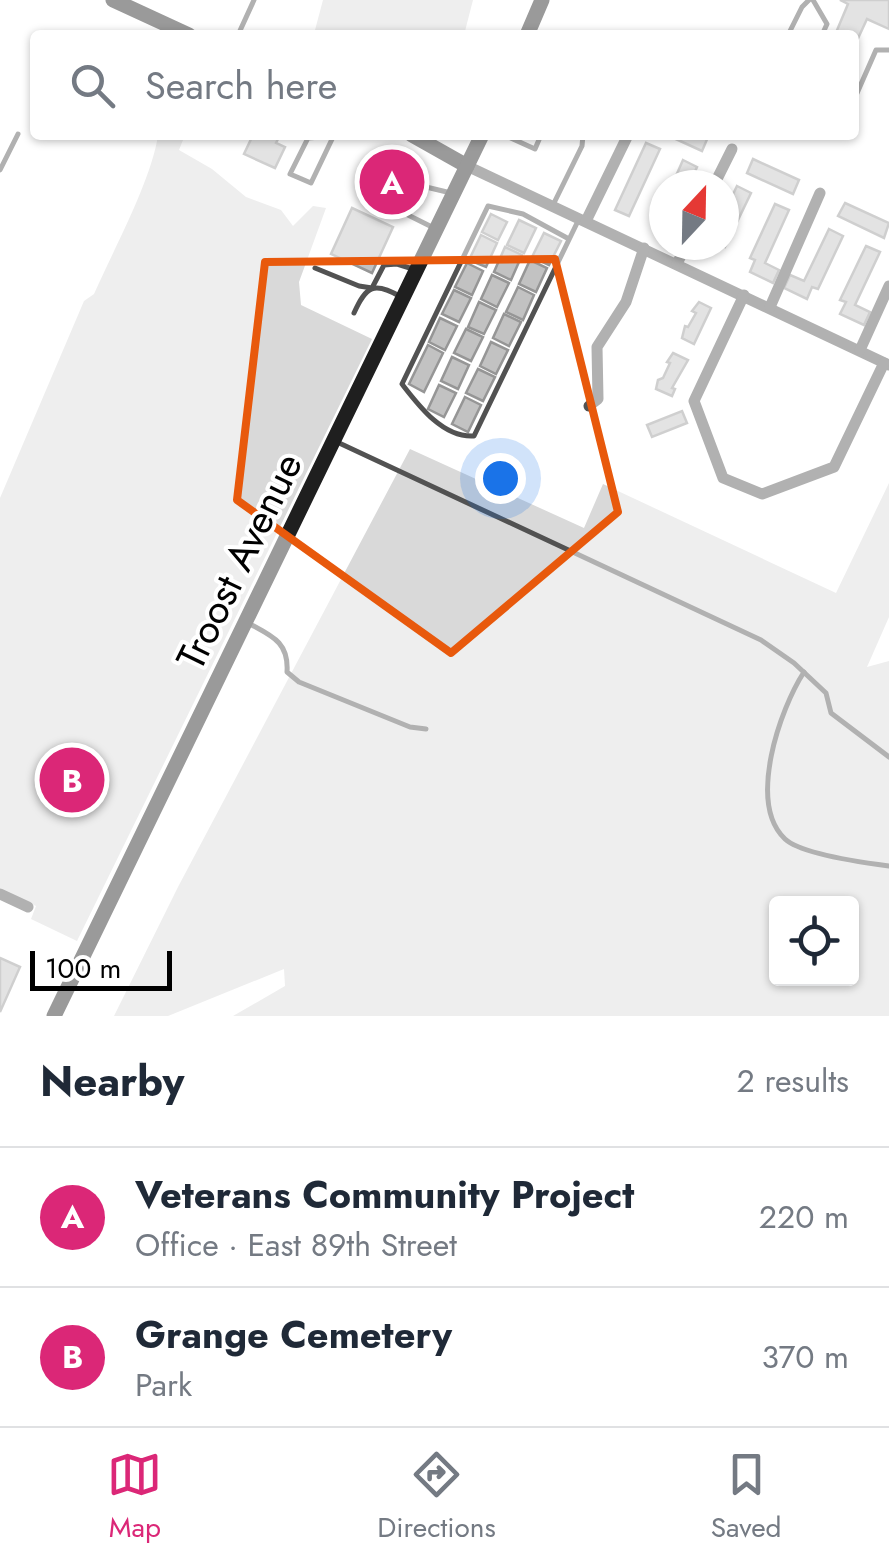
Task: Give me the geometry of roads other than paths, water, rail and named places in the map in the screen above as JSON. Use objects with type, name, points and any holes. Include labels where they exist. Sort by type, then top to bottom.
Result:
[{"type":"main road","points":[[113,0],[178,30]]},
{"type":"main road","points":[[529,30],[542,0]]},
{"type":"main road","points":[[421,140],[467,166]]},
{"type":"main road","name":"Troost Avenue","points":[[54,1016],[480,140]]},
{"type":"street","points":[[583,220],[625,140]]},
{"type":"street","points":[[722,170],[732,149]]},
{"type":"street","points":[[467,166],[770,307],[886,364],[834,467],[762,494],[723,478],[694,401],[744,295]]},
{"type":"street","points":[[770,307],[820,193]]},
{"type":"street","points":[[590,406],[598,400],[597,347],[626,302],[644,248]]},
{"type":"street","points":[[677,264],[679,260]]},
{"type":"street","points":[[860,350],[889,286]]},
{"type":"street","points":[[0,894],[28,906]]},
{"type":"lane","points":[[240,30],[254,0]]},
{"type":"lane","points":[[790,30],[802,7],[811,0],[827,24],[824,30]]},
{"type":"lane","points":[[859,89],[876,50],[889,50]]},
{"type":"lane","points":[[0,170],[18,134]]},
{"type":"lane","points":[[307,140],[290,174],[310,183],[332,140]]},
{"type":"lane","points":[[515,140],[535,149],[539,140]]},
{"type":"lane","points":[[553,206],[583,140]]},
{"type":"lane","points":[[438,229],[406,214],[411,201],[422,186],[454,194]]},
{"type":"lane","points":[[569,239],[523,214],[488,206],[402,384],[428,416],[462,437],[474,436],[569,239],[583,220]]},
{"type":"lane","points":[[354,313],[384,265],[417,270]]},
{"type":"lane","points":[[316,268],[359,286],[386,288],[404,298]]},
{"type":"lane","points":[[334,440],[762,640],[826,692],[831,712],[889,757]]},
{"type":"lane","points":[[246,621],[282,643],[288,657],[287,672],[299,682],[410,727],[426,729]]},
{"type":"lane","points":[[804,672],[791,692],[779,725],[767,786],[773,820],[786,840],[827,855],[889,866]]},
{"type":"place","name":"Veterans Community Project","points":[[392,182]]},
{"type":"place","name":"Grange Cemetery","points":[[72,780]]}]
